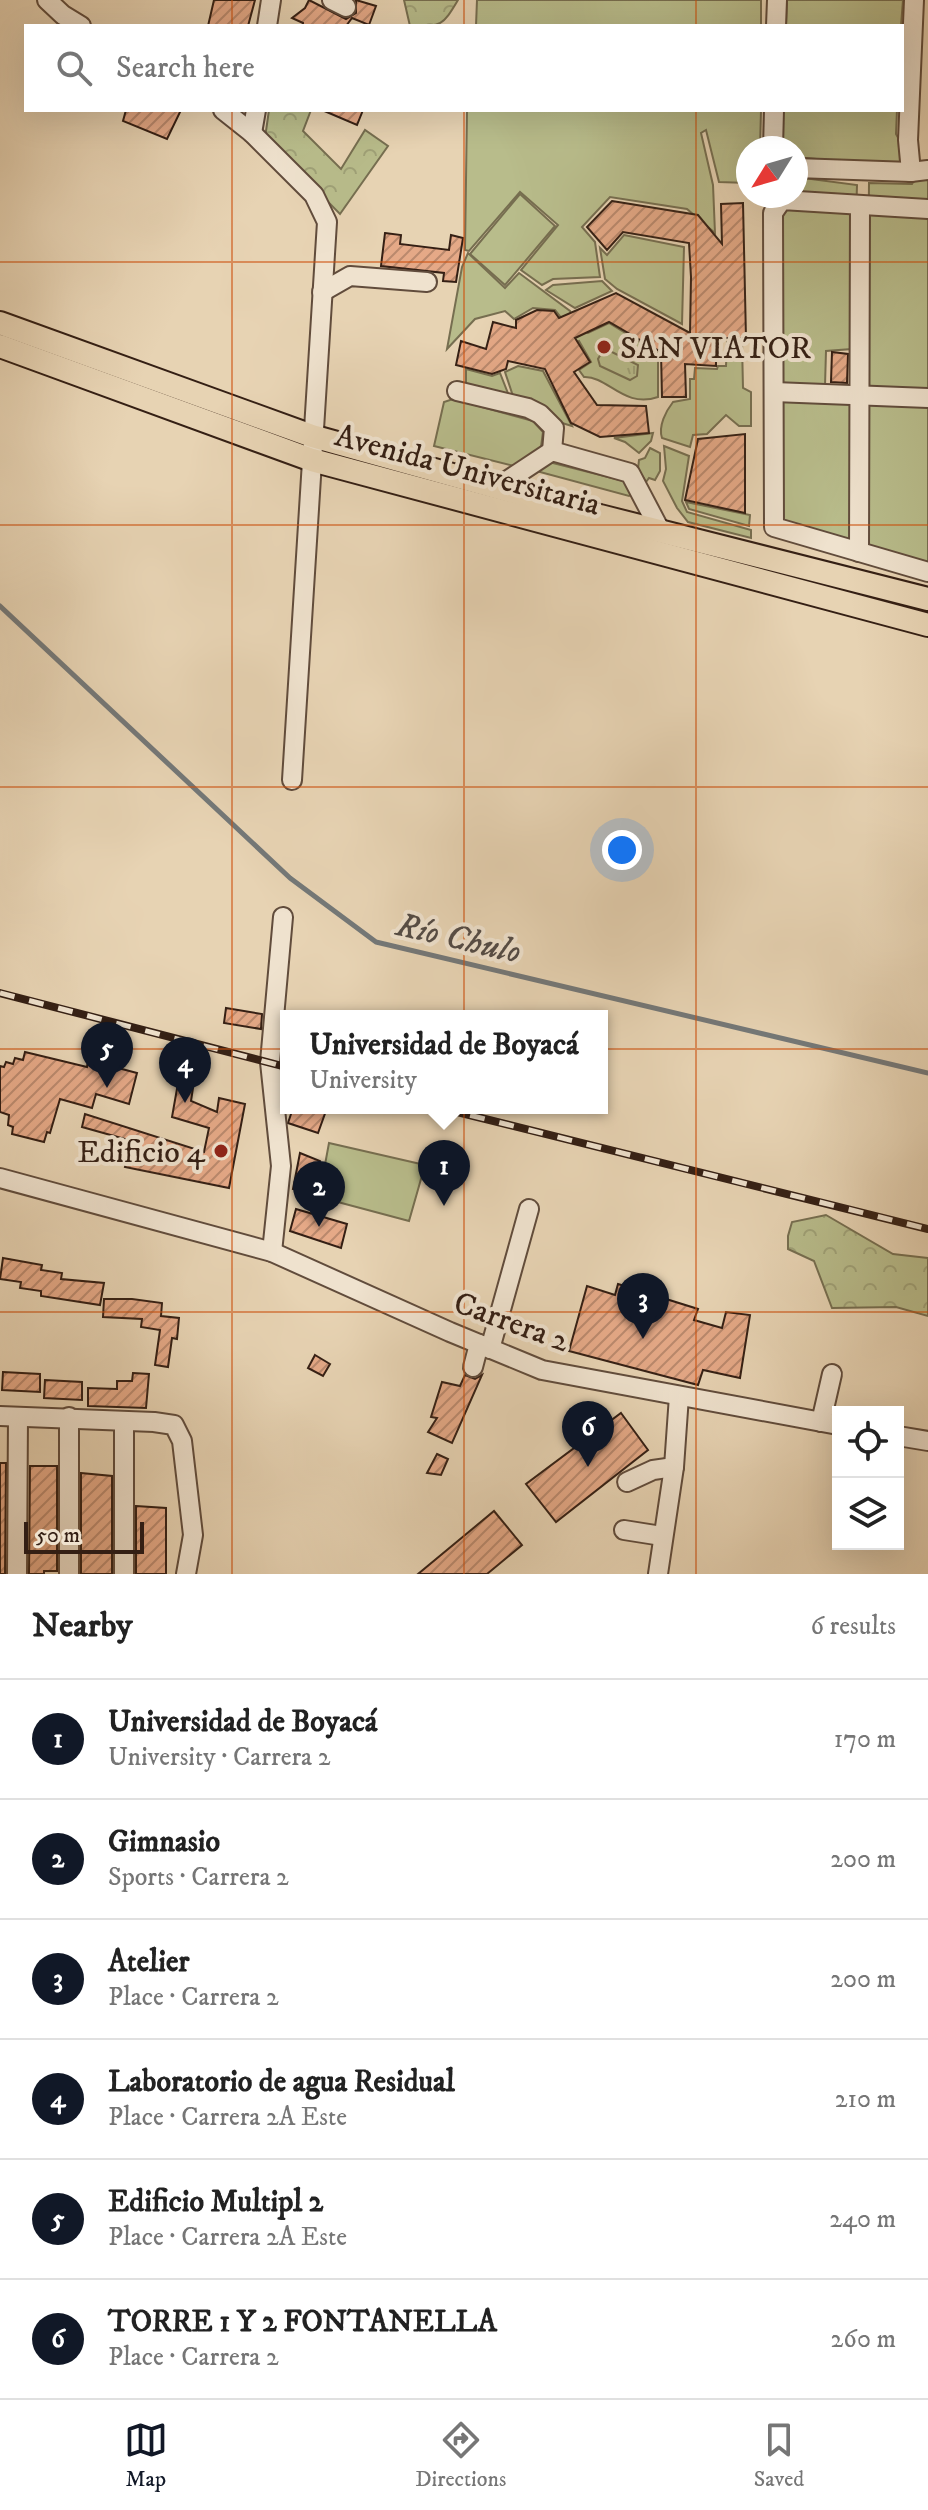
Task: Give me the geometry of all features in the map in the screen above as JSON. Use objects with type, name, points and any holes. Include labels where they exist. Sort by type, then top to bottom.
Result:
[{"type":"main road","name":"Avenida Universitaria","points":[[0,323],[312,436],[661,532],[928,599]]},
{"type":"main road","name":"Avenida Universitaria","points":[[0,346],[312,460],[928,625]]},
{"type":"street","points":[[47,0],[78,24]]},
{"type":"street","points":[[267,24],[271,0]]},
{"type":"street","points":[[776,24],[777,0]]},
{"type":"street","points":[[808,168],[920,171],[908,140],[914,0]]},
{"type":"street","points":[[226,112],[252,133],[314,195],[327,222],[292,780]]},
{"type":"street","points":[[252,133],[256,112]]},
{"type":"street","points":[[773,136],[774,112]]},
{"type":"street","points":[[928,209],[782,200],[773,213],[774,527],[928,572]]},
{"type":"street","points":[[859,552],[860,206]]},
{"type":"street","points":[[322,292],[350,276],[427,282]]},
{"type":"street","points":[[457,391],[528,408],[540,414],[554,428],[552,451]]},
{"type":"street","points":[[774,392],[928,398]]},
{"type":"street","points":[[496,488],[552,451],[630,473],[661,532]]},
{"type":"street","points":[[272,1252],[281,1166],[270,1062],[283,917]]},
{"type":"street","name":"Carrera 2","points":[[0,1178],[272,1252],[542,1370],[830,1424]]},
{"type":"street","points":[[473,1367],[485,1347],[529,1209]]},
{"type":"street","points":[[830,1424],[832,1374]]},
{"type":"street","points":[[658,1574],[674,1467],[679,1396]]},
{"type":"street","points":[[17,1574],[9,1416],[174,1425],[182,1441],[193,1535],[186,1574]]},
{"type":"street","points":[[69,1417],[69,1574]]},
{"type":"street","points":[[124,1422],[124,1574]]},
{"type":"street","points":[[904,1437],[928,1441]]},
{"type":"street","points":[[627,1482],[653,1470],[674,1467]]},
{"type":"street","points":[[624,1530],[662,1536]]},
{"type":"green space","points":[[404,0],[458,0],[440,23],[410,24]]},
{"type":"green space","points":[[477,0],[761,0],[761,24],[476,24]]},
{"type":"green space","points":[[787,0],[903,0],[901,24],[786,24]]},
{"type":"green space","points":[[269,112],[310,112],[303,131],[341,169],[365,130],[388,146],[340,214],[265,138]]},
{"type":"green space","points":[[467,112],[761,112],[760,136],[736,136],[736,183],[719,182],[706,130],[701,133],[713,185],[715,233],[687,209],[610,197],[582,227],[595,242],[600,277],[553,279],[542,285],[521,270],[558,225],[520,192],[469,251],[465,250]]},
{"type":"green space","points":[[783,112],[897,112],[896,134],[906,152],[898,167],[808,158],[808,136],[782,136]]},
{"type":"green space","points":[[919,172],[928,181],[928,392],[867,390],[869,183],[912,184]]},
{"type":"green space","points":[[808,179],[857,185],[852,349],[826,351],[825,386],[774,385],[781,208],[808,208]]},
{"type":"green space","points":[[520,194],[555,226],[505,285],[470,254]]},
{"type":"green space","points":[[624,235],[684,247],[682,324],[617,289],[605,279],[600,248],[607,255]]},
{"type":"green space","points":[[468,253],[505,288],[519,273],[570,311],[575,321],[567,325],[555,310],[533,308],[514,319],[505,311],[475,319],[447,349],[462,267]]},
{"type":"green space","points":[[602,281],[612,291],[575,308],[546,290],[553,285]]},
{"type":"green space","points":[[609,323],[658,353],[658,397],[646,400],[626,396],[601,381],[584,377],[579,370],[591,362],[579,341],[574,343],[574,335],[584,331],[588,333]]},
{"type":"green space","points":[[727,342],[742,343],[743,388],[751,392],[751,426],[739,426],[726,415],[707,434],[693,435],[690,447],[662,438],[662,424],[670,406],[673,402],[690,399],[690,379],[694,379],[695,368],[717,369],[718,366],[726,366]]},
{"type":"green space","points":[[602,352],[612,352],[638,365],[637,376],[630,380],[600,366],[598,359]]},
{"type":"green space","points":[[518,366],[543,371],[572,426],[552,420],[544,406],[513,396],[505,372]]},
{"type":"green space","points":[[466,369],[492,376],[500,373],[509,396],[466,386]]},
{"type":"green space","points":[[453,399],[533,421],[543,432],[541,447],[514,466],[434,446],[444,402]]},
{"type":"green space","points":[[780,399],[855,403],[853,544],[781,522]]},
{"type":"green space","points":[[868,401],[928,403],[928,566],[866,548]]},
{"type":"green space","points":[[653,433],[651,441],[639,453],[614,438]]},
{"type":"green space","points":[[664,446],[689,456],[682,501],[687,512],[751,530],[751,538],[688,522],[663,481],[666,469]]},
{"type":"green space","points":[[650,448],[660,453],[660,471],[655,480],[649,478],[646,482],[638,469],[639,460],[645,458]]},
{"type":"green space","points":[[549,462],[628,482],[636,491],[629,496],[540,472],[540,468]]},
{"type":"green space","points":[[686,502],[750,515],[749,526],[689,509]]},
{"type":"green space","points":[[329,1143],[425,1165],[409,1221],[319,1197]]},
{"type":"green space","points":[[826,1215],[893,1254],[928,1258],[928,1316],[896,1307],[832,1308],[814,1261],[788,1249],[792,1222]]},
{"type":"building","points":[[214,0],[255,0],[249,24],[208,24]]},
{"type":"building","points":[[309,0],[346,19],[356,13],[356,0],[376,6],[369,24],[352,18],[348,24],[303,24],[292,18],[305,8]]},
{"type":"building","points":[[125,112],[180,112],[167,139],[123,121]]},
{"type":"building","points":[[327,112],[362,112],[357,125]]},
{"type":"building","points":[[612,201],[698,215],[722,244],[721,204],[736,203],[736,208],[743,208],[746,338],[716,338],[716,366],[685,364],[686,397],[662,397],[661,352],[609,322],[575,338],[590,362],[574,372],[597,405],[646,406],[649,433],[600,437],[571,423],[545,369],[508,361],[506,369],[492,374],[456,365],[461,341],[486,349],[493,322],[516,328],[516,320],[537,310],[554,311],[559,318],[616,293],[690,333],[689,243],[623,232],[607,250],[587,227]]},
{"type":"building","points":[[385,233],[401,235],[400,244],[449,250],[451,235],[463,238],[456,282],[443,281],[444,273],[381,266]]},
{"type":"building","points":[[832,352],[848,354],[847,383],[831,382]]},
{"type":"building","points":[[745,434],[745,513],[685,500],[698,439]]},
{"type":"building","points":[[226,1008],[262,1014],[261,1029],[224,1023]]},
{"type":"building","points":[[25,1052],[87,1067],[88,1060],[137,1073],[129,1104],[96,1094],[92,1108],[60,1099],[50,1133],[47,1132],[44,1142],[12,1134],[13,1127],[8,1125],[9,1115],[0,1112],[0,1066],[4,1067],[6,1062],[13,1064],[15,1058],[23,1060]]},
{"type":"building","points":[[178,1083],[193,1088],[191,1101],[217,1112],[219,1098],[245,1104],[229,1188],[125,1167],[132,1141],[82,1127],[85,1114],[204,1152],[209,1128],[172,1117]]},
{"type":"building","points":[[291,1114],[325,1114],[318,1133],[288,1123]]},
{"type":"building","points":[[300,1153],[320,1161],[312,1194],[293,1189]]},
{"type":"building","points":[[296,1209],[347,1224],[341,1248],[290,1231]]},
{"type":"building","points":[[3,1258],[42,1265],[41,1270],[62,1273],[61,1279],[104,1283],[100,1305],[41,1296],[41,1291],[20,1288],[21,1282],[0,1279]]},
{"type":"building","points":[[618,1284],[698,1309],[694,1320],[722,1328],[726,1312],[750,1315],[740,1378],[703,1370],[698,1385],[569,1351],[587,1286],[615,1295]]},
{"type":"building","points":[[104,1299],[162,1303],[161,1316],[179,1318],[177,1339],[172,1338],[168,1367],[155,1365],[160,1330],[141,1327],[142,1319],[103,1317]]},
{"type":"building","points":[[315,1355],[330,1364],[323,1376],[308,1368]]},
{"type":"building","points":[[3,1372],[40,1374],[40,1392],[2,1390]]},
{"type":"building","points":[[133,1373],[149,1374],[146,1408],[88,1406],[88,1388],[117,1389],[117,1381],[132,1381]]},
{"type":"building","points":[[465,1375],[475,1379],[482,1375],[452,1443],[428,1432],[437,1418],[431,1417],[442,1382],[460,1386]]},
{"type":"building","points":[[45,1380],[82,1382],[82,1400],[44,1398]]},
{"type":"building","points":[[621,1413],[648,1450],[556,1522],[526,1484]]},
{"type":"building","points":[[437,1454],[448,1459],[441,1475],[427,1473]]},
{"type":"building","points":[[0,1463],[6,1463],[5,1574],[0,1574]]},
{"type":"building","points":[[30,1466],[57,1466],[57,1571],[44,1571],[44,1574],[29,1574]]},
{"type":"building","points":[[81,1473],[112,1476],[112,1574],[81,1574]]},
{"type":"building","points":[[136,1506],[166,1508],[166,1574],[136,1574]]},
{"type":"building","points":[[494,1511],[522,1545],[487,1574],[418,1574]]},
{"type":"waterway","name":"Río Chulo","points":[[0,606],[290,878],[376,942],[928,1073]]},
{"type":"railway","points":[[0,993],[280,1065]]},
{"type":"railway","points":[[465,1114],[928,1229]]},
{"type":"place","name":"SAN VIATOR","points":[[604,347]]},
{"type":"place","name":"Edificio Multipl 2","points":[[107,1088]]},
{"type":"place","name":"Laboratorio de agua Residual","points":[[185,1103]]},
{"type":"place","name":"Edificio 4","points":[[221,1151]]},
{"type":"place","name":"Universidad de Boyacá","points":[[444,1206]]},
{"type":"place","name":"Gimnasio","points":[[319,1227]]},
{"type":"place","name":"Atelier","points":[[643,1339]]},
{"type":"place","name":"TORRE 1 Y 2 FONTANELLA","points":[[588,1467]]}]
